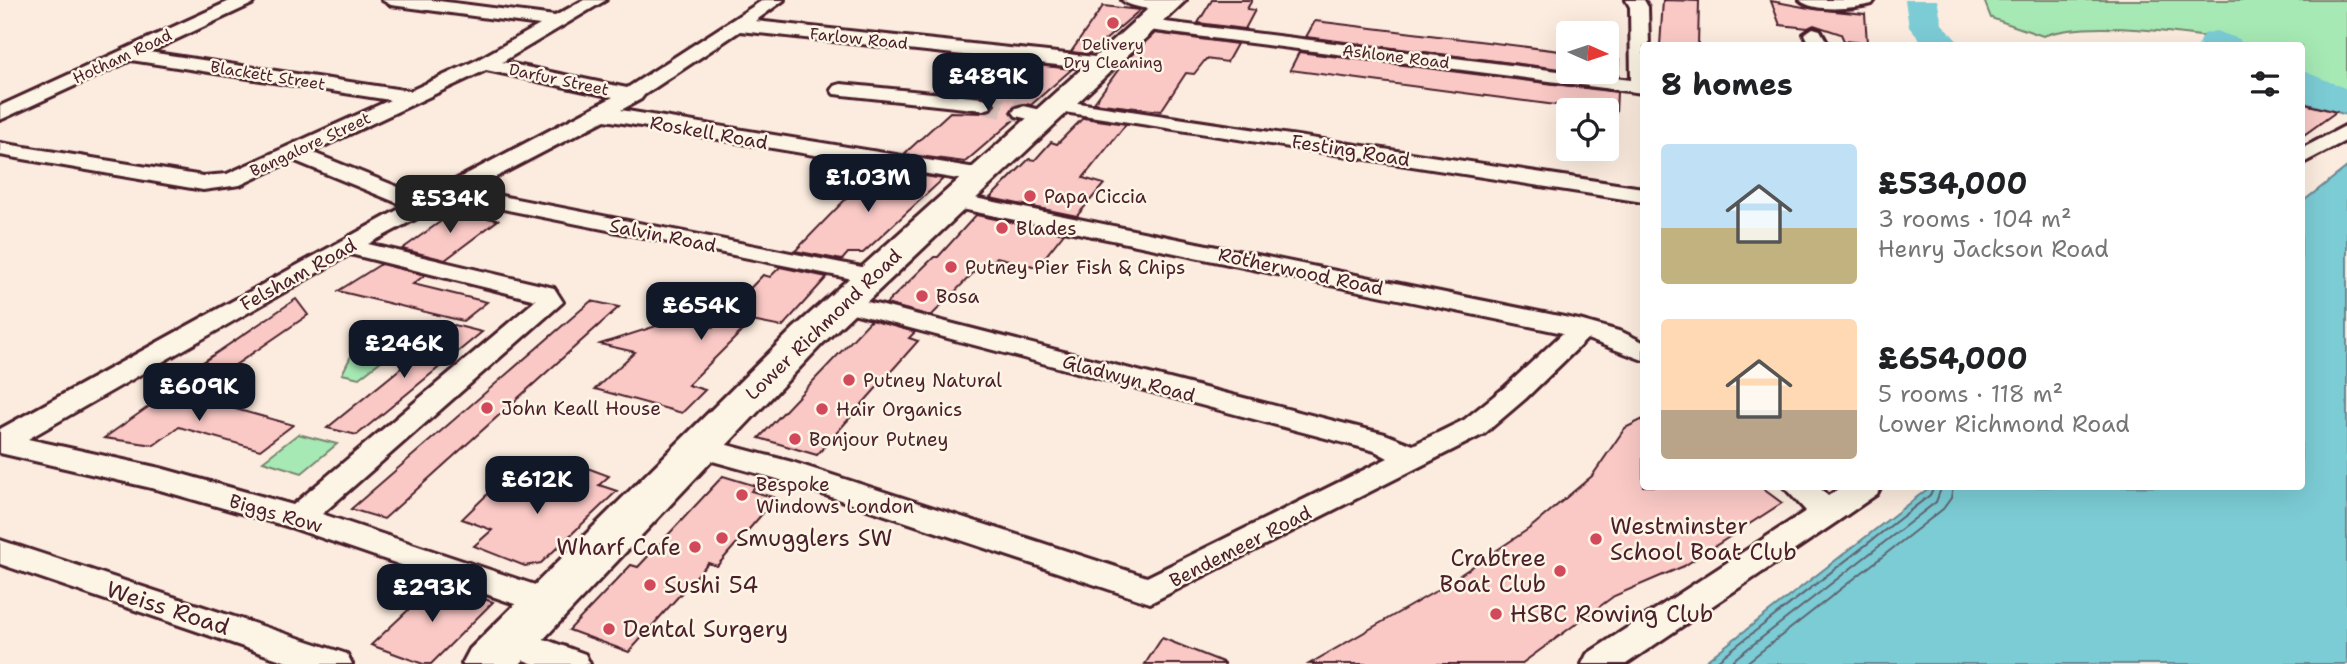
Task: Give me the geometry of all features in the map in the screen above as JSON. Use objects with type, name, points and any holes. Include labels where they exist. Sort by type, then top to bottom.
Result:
[{"type":"main road","name":"Lower Richmond Road","points":[[500,652],[697,447],[858,289],[982,176],[1043,112],[1104,64],[1171,2]]},
{"type":"street","name":"Hotham Road","points":[[0,114],[246,0]]},
{"type":"street","points":[[391,0],[558,22]]},
{"type":"street","name":"Bangalore Street","points":[[0,149],[215,183],[232,180],[484,64],[597,0]]},
{"type":"street","name":"Felsham Road","points":[[0,443],[348,246],[634,95],[775,0]]},
{"type":"street","points":[[1131,0],[1171,2]]},
{"type":"street","points":[[1635,0],[1639,7],[1640,42]]},
{"type":"street","points":[[1809,0],[1850,4],[1866,0]]},
{"type":"street","name":"Farlow Road","points":[[738,25],[1104,64]]},
{"type":"street","name":"Ashlone Road","points":[[1149,25],[1640,86]]},
{"type":"street","name":"Blackett Street","points":[[126,54],[411,97]]},
{"type":"street","name":"Darfur Street","points":[[484,64],[634,95]]},
{"type":"street","points":[[841,90],[983,104]]},
{"type":"street","name":"Festing Road","points":[[1043,112],[1640,195]]},
{"type":"street","name":"Roskell Road","points":[[602,113],[982,176]]},
{"type":"street","points":[[2305,156],[2347,131]]},
{"type":"street","points":[[292,152],[424,206]]},
{"type":"street","name":"Salvin Road","points":[[453,191],[858,289]]},
{"type":"street","name":"Rotherwood Road","points":[[954,201],[1579,328],[1640,350]]},
{"type":"street","points":[[298,518],[550,302],[545,293],[372,254],[348,246]]},
{"type":"street","name":"Gladwyn Road","points":[[858,289],[1385,444],[1413,458]]},
{"type":"street","name":"Bendemeer Road","points":[[697,447],[781,469],[1140,589],[1150,590],[1474,427],[1515,393],[1576,335],[1579,328]]},
{"type":"street","name":"Biggs Row","points":[[0,443],[160,480],[298,518],[547,602]]},
{"type":"street","points":[[1802,490],[1827,513]]},
{"type":"street","points":[[1600,664],[1860,490]]},
{"type":"street","name":"Weiss Road","points":[[0,552],[335,664]]},
{"type":"street","points":[[500,652],[573,664]]},
{"type":"green space","points":[[1984,0],[2347,0],[2347,99],[2305,79],[2305,42],[2230,42],[2157,31],[2107,28],[2083,28],[2043,36],[1991,18]]},
{"type":"green space","points":[[388,326],[410,331],[389,348],[395,350],[359,378],[342,374],[354,350]]},
{"type":"green space","points":[[298,434],[337,444],[302,473],[263,461]]},
{"type":"water","points":[[2305,83],[2347,103],[2347,115],[2305,103]]},
{"type":"water","points":[[2347,167],[2347,664],[1702,664],[1926,490],[2305,490],[2305,200]]},
{"type":"building","points":[[1212,0],[1252,0],[1247,9],[1255,10],[1245,29],[1198,23]]},
{"type":"building","points":[[1663,0],[1699,1],[1698,42],[1660,42]]},
{"type":"building","points":[[1771,1],[1865,14],[1867,42],[1844,41],[1841,34],[1814,25],[1808,28],[1780,25]]},
{"type":"building","points":[[1103,6],[1140,10],[1089,54],[1071,52]]},
{"type":"building","points":[[1315,21],[1556,51],[1556,68],[1306,37]]},
{"type":"building","points":[[1155,33],[1237,44],[1227,62],[1206,59],[1194,74],[1186,73],[1161,111],[1094,103],[1124,62]]},
{"type":"building","points":[[1299,52],[1617,92],[1617,98],[1556,98],[1556,105],[1290,70]]},
{"type":"building","points":[[1009,62],[1072,69],[1031,105],[1022,103],[1014,106],[1010,112],[1015,119],[965,162],[904,154],[950,112],[983,113],[992,110],[996,104],[992,98],[975,95],[993,76],[999,77]]},
{"type":"building","points":[[2305,104],[2336,112],[2305,134]]},
{"type":"building","points":[[1083,118],[1126,124],[1083,178],[1104,184],[1077,216],[990,198],[1029,159],[1035,160],[1051,142],[1057,144]]},
{"type":"building","points":[[874,170],[943,179],[863,253],[848,253],[842,260],[795,251]]},
{"type":"building","points":[[454,212],[498,220],[445,260],[402,249]]},
{"type":"building","points":[[976,215],[1064,233],[1037,267],[997,257],[988,267],[981,265],[931,316],[886,304],[934,257],[938,257]]},
{"type":"building","points":[[381,264],[425,275],[413,284],[487,302],[463,321],[338,291]]},
{"type":"building","points":[[780,267],[827,277],[782,327],[752,321],[688,385],[705,390],[682,413],[595,389],[635,352],[600,344],[678,319],[713,327],[763,275],[770,277]]},
{"type":"building","points":[[296,299],[308,315],[196,392],[169,385]]},
{"type":"building","name":"John Keall House","points":[[591,301],[619,307],[384,519],[351,509]]},
{"type":"building","points":[[871,320],[915,332],[909,338],[918,341],[817,455],[759,438]]},
{"type":"building","points":[[454,325],[482,332],[357,435],[327,428]]},
{"type":"building","points":[[171,391],[293,425],[260,450],[179,427],[154,445],[104,438]]},
{"type":"building","points":[[1640,420],[1640,490],[1764,490],[1782,503],[1684,566],[1614,596],[1521,664],[1309,664],[1436,591],[1530,528],[1592,476],[1625,428]]},
{"type":"building","points":[[582,466],[609,476],[599,485],[617,491],[541,563],[525,566],[474,546],[492,530],[462,519],[504,478],[549,495]]},
{"type":"building","points":[[723,476],[756,486],[751,491],[776,498],[717,566],[708,563],[629,652],[569,630],[631,565],[638,567]]},
{"type":"building","points":[[437,583],[493,602],[431,664],[423,664],[371,645]]},
{"type":"building","points":[[1162,638],[1225,663],[1225,664],[1145,664]]},
{"type":"waterway","points":[[1921,0],[1926,27],[1941,42]]},
{"type":"waterway","points":[[2305,83],[2347,103]]},
{"type":"tunnel","points":[[983,104],[1023,112]]},
{"type":"place","name":"Delivery Dry Cleaning","points":[[1113,23]]},
{"type":"place","name":"Papa Ciccia","points":[[1030,196]]},
{"type":"place","name":"Blades","points":[[1002,228]]},
{"type":"place","name":"Putney Pier Fish & Chips","points":[[951,267]]},
{"type":"place","name":"Bosa","points":[[922,296]]},
{"type":"place","name":"Putney Natural","points":[[849,380]]},
{"type":"place","name":"John Keall House","points":[[487,408]]},
{"type":"place","name":"Hair Organics","points":[[822,409]]},
{"type":"place","name":"Bonjour Putney","points":[[795,439]]},
{"type":"place","name":"Bespoke Windows London","points":[[742,495]]},
{"type":"place","name":"Smugglers SW","points":[[722,538]]},
{"type":"place","name":"Westminster School Boat Club","points":[[1596,539]]},
{"type":"place","name":"Wharf Cafe","points":[[695,547]]},
{"type":"place","name":"Crabtree Boat Club","points":[[1560,571]]},
{"type":"place","name":"Sushi 54","points":[[650,585]]},
{"type":"place","name":"HSBC Rowing Club","points":[[1496,614]]},
{"type":"place","name":"Dental Surgery","points":[[609,629]]}]
